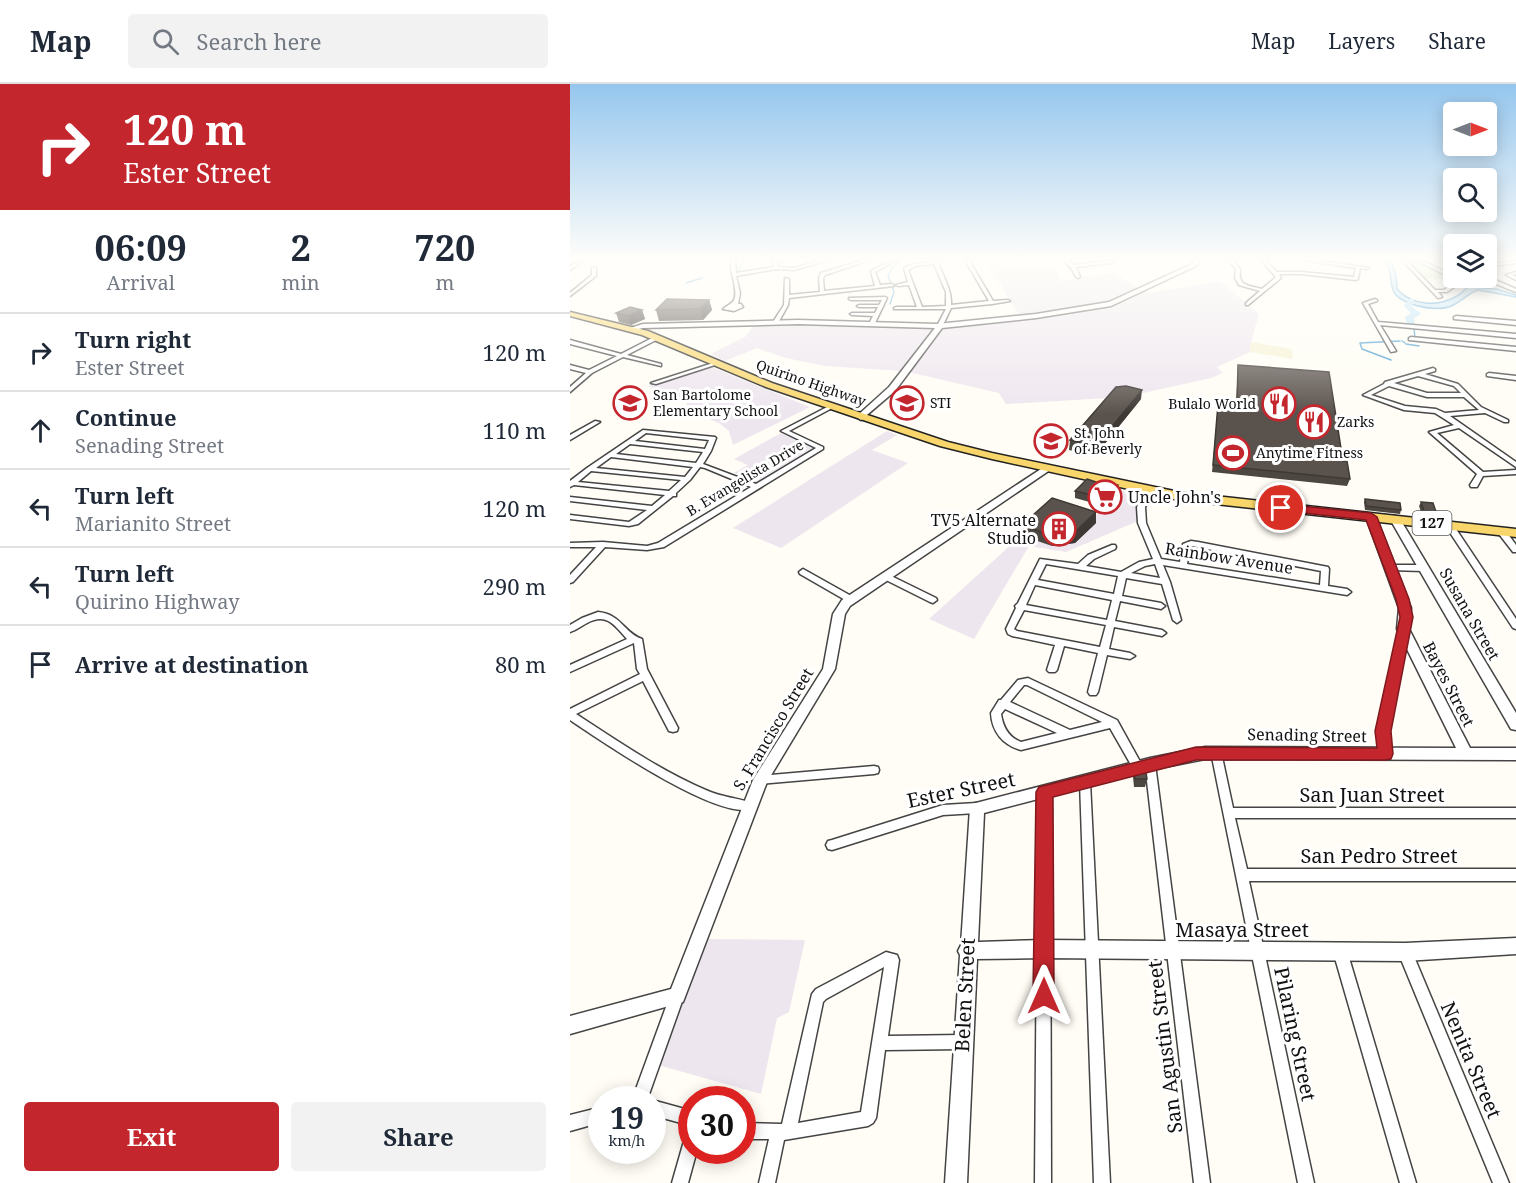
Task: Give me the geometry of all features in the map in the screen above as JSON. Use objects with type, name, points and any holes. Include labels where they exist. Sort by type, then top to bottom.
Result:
[{"type":"main road","name":"Quirino Highway","points":[[570,314],[630,328],[715,364],[861,417],[965,450],[1095,481],[1210,500],[1516,533]]},
{"type":"street","points":[[722,323],[730,311]]},
{"type":"street","points":[[776,322],[782,311]]},
{"type":"street","points":[[856,311],[855,315],[877,315]]},
{"type":"street","points":[[870,324],[879,311]]},
{"type":"street","points":[[861,417],[892,389],[940,326],[948,311]]},
{"type":"street","points":[[630,328],[776,322],[940,326],[1061,311]]},
{"type":"street","points":[[1370,311],[1393,351]]},
{"type":"street","points":[[1456,318],[1516,323]]},
{"type":"street","points":[[1377,323],[1516,336]]},
{"type":"street","points":[[570,390],[590,372],[658,339]]},
{"type":"street","points":[[1411,339],[1516,349]]},
{"type":"street","points":[[570,342],[659,365]]},
{"type":"street","points":[[654,383],[715,364]]},
{"type":"street","points":[[570,367],[590,372]]},
{"type":"street","points":[[1433,370],[1387,383],[1366,395],[1404,408],[1444,414],[1516,465]]},
{"type":"street","points":[[1419,374],[1456,385],[1484,412],[1506,421]]},
{"type":"street","points":[[1489,375],[1516,378]]},
{"type":"street","points":[[1387,383],[1417,393],[1467,395]]},
{"type":"street","name":"B. Evangelista Drive","points":[[570,545],[603,544],[647,548],[661,545],[821,448],[784,431],[831,407]]},
{"type":"street","points":[[1444,414],[1484,412]]},
{"type":"street","points":[[570,438],[597,422]]},
{"type":"street","points":[[1459,426],[1432,432],[1481,474],[1516,472]]},
{"type":"street","points":[[570,517],[633,524],[673,494],[687,479],[708,451],[713,437],[645,431],[571,484]]},
{"type":"street","points":[[627,442],[708,451]]},
{"type":"street","points":[[609,455],[699,465],[758,487]]},
{"type":"street","points":[[803,572],[850,599],[1047,468]]},
{"type":"street","points":[[589,469],[687,479]]},
{"type":"street","points":[[1474,485],[1481,474]]},
{"type":"street","points":[[571,484],[673,494]]},
{"type":"street","points":[[1152,491],[1140,511],[1142,523],[1166,582],[1177,620]]},
{"type":"street","points":[[570,499],[653,508]]},
{"type":"street","points":[[1371,517],[1406,608],[1383,731],[1385,754]]},
{"type":"street","name":"Susana Street","points":[[1395,519],[1516,725]]},
{"type":"street","points":[[1449,525],[1516,626]]},
{"type":"street","points":[[1502,532],[1516,550]]},
{"type":"street","points":[[1183,566],[1186,546],[1191,543],[1198,544],[1325,569],[1324,588]]},
{"type":"street","points":[[570,580],[603,544]]},
{"type":"street","points":[[1081,566],[1091,557],[1112,547]]},
{"type":"street","points":[[1130,656],[1060,644],[1011,632],[1019,606],[1043,561],[1166,582]]},
{"type":"street","name":"Rainbow Avenue","points":[[1123,574],[1135,566],[1156,561],[1347,592]]},
{"type":"street","points":[[1391,568],[1424,568]]},
{"type":"street","points":[[1093,692],[1123,574]]},
{"type":"street","points":[[885,576],[933,600]]},
{"type":"street","points":[[1032,582],[1161,606]]},
{"type":"street","name":"S. Francisco Street","points":[[644,1086],[748,806],[760,780],[829,669],[839,614],[850,599]]},
{"type":"street","points":[[1019,606],[1162,633]]},
{"type":"street","points":[[570,629],[586,618],[606,614],[614,618],[633,640],[640,643],[640,664],[673,728]]},
{"type":"street","name":"Bayes Street","points":[[1403,629],[1466,754]]},
{"type":"street","points":[[570,669],[633,640]]},
{"type":"street","points":[[1052,670],[1060,644]]},
{"type":"street","points":[[570,714],[645,676]]},
{"type":"street","points":[[1113,723],[1028,745],[1015,745],[1006,738],[996,719],[996,713],[1002,703],[1024,680],[1113,723],[1144,765]]},
{"type":"street","points":[[1002,703],[1069,734]]},
{"type":"street","points":[[570,714],[683,783],[731,804],[748,806]]},
{"type":"street","name":"Senading Street","points":[[1211,752],[1516,754]]},
{"type":"street","name":"Ester Street","points":[[832,845],[944,810],[977,808],[1144,765],[1211,752]]},
{"type":"street","name":"Pilaring Street","points":[[1211,752],[1229,813],[1306,1183]]},
{"type":"street","name":"San Agustin Street","points":[[1144,765],[1173,951],[1202,1183]]},
{"type":"street","points":[[760,780],[873,770]]},
{"type":"street","points":[[1085,782],[1102,1183]]},
{"type":"street","points":[[1043,1183],[1044,792]]},
{"type":"street","name":"Belen Street","points":[[957,1183],[967,951],[977,808]]},
{"type":"street","name":"San Juan Street","points":[[1229,813],[1516,813]]},
{"type":"street","name":"San Pedro Street","points":[[1242,875],[1516,875]]},
{"type":"street","name":"Masaya Street","points":[[967,951],[1044,949],[1405,952],[1516,946]]},
{"type":"street","points":[[1340,951],[1408,1183]]},
{"type":"street","name":"Nenita Street","points":[[1405,952],[1501,1183]]},
{"type":"street","points":[[756,1132],[783,1133],[868,1118],[892,960],[889,958],[821,994],[817,999],[783,1133],[767,1183]]},
{"type":"street","points":[[570,1025],[677,996]]},
{"type":"street","points":[[881,1043],[963,1042]]},
{"type":"street","points":[[570,1124],[588,1118]]},
{"type":"street","points":[[680,1183],[685,1164]]},
{"type":"shaded area","points":[[1017,311],[1052,311],[1020,316]]},
{"type":"shaded area","points":[[1075,311],[1256,311],[1259,314],[1250,352],[1217,367],[1223,373],[1211,378],[1125,397],[1006,404],[999,393],[908,372],[940,326]]},
{"type":"shaded area","points":[[755,324],[936,327],[902,371],[825,366],[786,358],[757,348],[725,361],[711,354],[745,337]]},
{"type":"shaded area","points":[[1251,342],[1292,349],[1293,359],[1250,352]]},
{"type":"shaded area","points":[[709,366],[810,407],[733,445],[729,431],[719,423],[692,412],[684,400],[648,386]]},
{"type":"shaded area","points":[[887,431],[897,435],[872,450],[908,463],[781,548],[733,528]]},
{"type":"shaded area","points":[[781,433],[816,449],[759,484],[734,473],[748,465],[734,459]]},
{"type":"shaded area","points":[[1120,490],[1146,495],[1137,508],[1138,521],[1066,552],[1029,546],[974,639],[929,619],[1053,507],[1093,518]]},
{"type":"shaded area","points":[[709,939],[805,940],[789,1012],[777,1018],[761,1094],[756,1093],[756,1086],[733,1086],[658,1065]]},
{"type":"building","points":[[620,311],[639,311],[628,316],[616,313]]},
{"type":"building","points":[[1238,365],[1329,372],[1343,461],[1347,461],[1350,479],[1213,465],[1218,404],[1237,404]]},
{"type":"building","points":[[1126,386],[1142,390],[1096,446],[1070,440],[1116,387]]},
{"type":"building","points":[[1087,479],[1105,485],[1108,482],[1118,485],[1104,498],[1075,491]]},
{"type":"building","points":[[1052,498],[1096,512],[1075,532],[1052,536],[1022,525]]},
{"type":"building","points":[[1365,499],[1400,503],[1401,510],[1366,506]]},
{"type":"building","points":[[1421,502],[1433,503],[1436,512],[1424,511]]},
{"type":"building","points":[[1145,766],[1147,779],[1135,779],[1134,769]]},
{"type":"waterway","points":[[1411,324],[1409,317],[1417,314],[1414,311]]},
{"type":"waterway","points":[[1414,328],[1415,338]]},
{"type":"waterway","points":[[1391,360],[1362,349],[1360,343],[1400,341]]},
{"type":"waterway","points":[[1406,344],[1419,346]]},
{"type":"place","name":"San Bartolome Elementary School","points":[[630,403]]},
{"type":"place","name":"STI","points":[[907,403]]},
{"type":"place","name":"Bulalo World","points":[[1279,404]]},
{"type":"place","name":"Zarks","points":[[1314,422]]},
{"type":"place","name":"St. John of Beverly","points":[[1051,441]]},
{"type":"place","name":"Anytime Fitness","points":[[1233,453]]},
{"type":"place","name":"Uncle John's","points":[[1105,497]]},
{"type":"place","name":"TV5 Alternate Studio","points":[[1059,529]]},
{"type":"route","points":[[1044,996],[1044,792],[1196,753],[1385,754],[1382,742],[1383,731],[1406,608],[1371,517],[1281,508]]}]
